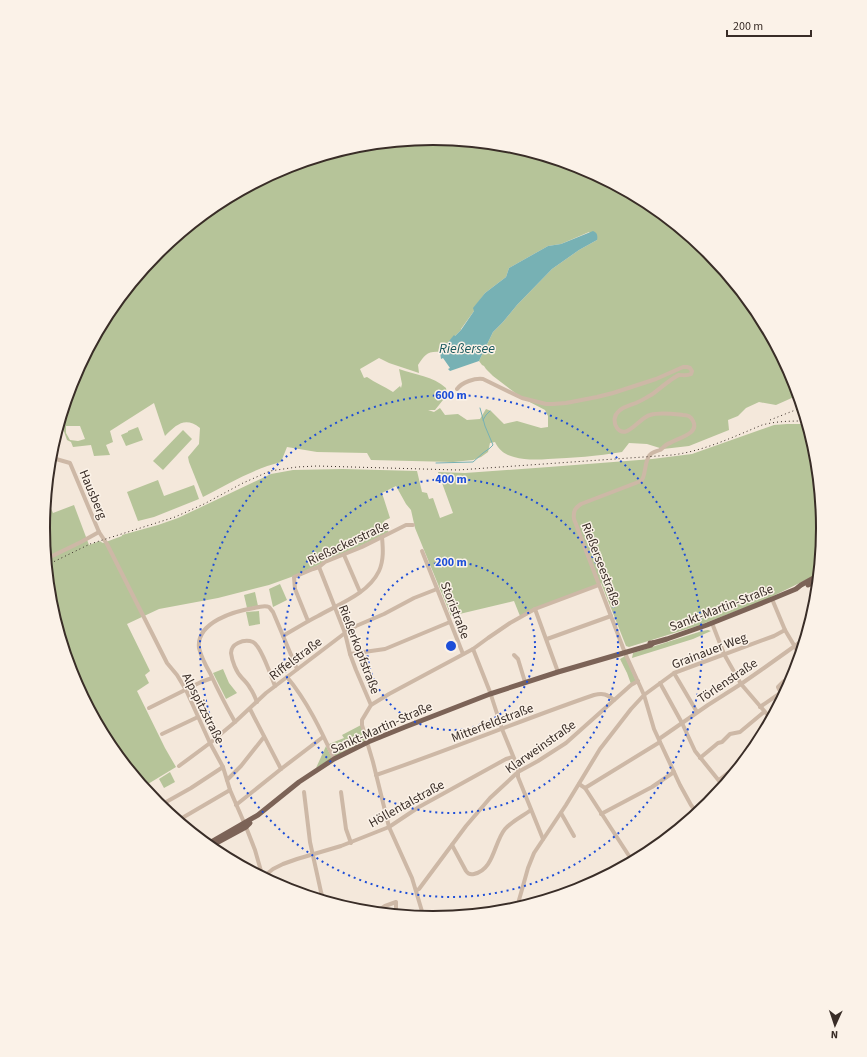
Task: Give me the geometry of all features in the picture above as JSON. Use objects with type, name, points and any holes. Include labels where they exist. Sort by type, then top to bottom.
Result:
[{"type":"main road","name":"Sankt-Martin-Straße","points":[[215,843],[246,825],[299,782],[334,759],[368,742],[490,694],[525,682],[651,645],[653,643],[712,623],[772,600],[796,589],[814,578]]},
{"type":"main road","name":"Sankt-Martin-Straße","points":[[796,589],[813,583]]},
{"type":"main road","name":"Sankt-Martin-Straße","points":[[212,842],[246,825]]},
{"type":"street","name":"Rießerseestraße","points":[[457,389],[460,385],[477,378],[483,379],[529,400],[546,404],[566,403],[613,393],[656,379],[683,368],[687,367],[692,371],[691,374],[687,376],[678,376],[650,396],[618,411],[614,421],[618,429],[621,431],[626,431],[632,429],[650,414],[688,416],[692,419],[694,424],[694,428],[691,432],[668,443],[660,450],[654,451],[650,455],[644,469],[643,479],[641,481],[581,504],[573,513],[624,652],[644,695],[654,729],[674,772],[694,809]]},
{"type":"street","name":"Hausberg","points":[[56,459],[70,463],[99,532]]},
{"type":"street","name":"Rießackerstraße","points":[[308,621],[295,589],[294,577],[319,567],[325,562],[344,555],[406,525],[411,525]]},
{"type":"street","points":[[51,557],[99,532]]},
{"type":"street","name":"Alpspitzstraße","points":[[99,532],[167,663],[177,675],[186,690],[223,768],[236,805],[246,825],[261,870]]},
{"type":"street","points":[[283,636],[360,592],[373,580],[378,571],[382,557],[382,537]]},
{"type":"street","name":"Storistraße","points":[[422,551],[463,654]]},
{"type":"street","points":[[344,555],[360,592]]},
{"type":"street","name":"Rießerkopfstraße","points":[[319,567],[344,633],[350,654],[371,705],[362,720],[362,725],[368,742],[389,827],[409,870],[423,912]]},
{"type":"street","points":[[371,705],[473,649],[510,623],[536,609],[599,585]]},
{"type":"street","name":"Riffelstraße","points":[[179,766],[210,743],[275,686],[344,633],[437,588]]},
{"type":"street","points":[[772,600],[785,630],[797,651]]},
{"type":"street","points":[[235,722],[203,660],[199,647],[202,633],[206,628],[225,615],[265,606],[273,612],[297,669]]},
{"type":"street","points":[[536,609],[558,672]]},
{"type":"street","points":[[547,639],[611,616]]},
{"type":"street","points":[[350,654],[385,649],[450,622]]},
{"type":"street","points":[[712,623],[724,654],[741,684],[768,716]]},
{"type":"street","name":"Grainauer Weg","points":[[644,695],[674,673],[774,636],[785,630]]},
{"type":"street","points":[[257,702],[250,687],[234,666],[231,654],[236,644],[242,641],[248,641],[256,644],[263,655],[275,686]]},
{"type":"street","name":"Törlenstraße","points":[[585,788],[659,741],[697,712],[741,684],[800,643]]},
{"type":"street","name":"Storistraße","points":[[473,649],[518,768],[518,777],[543,839]]},
{"type":"street","points":[[514,655],[518,659],[525,682]]},
{"type":"street","points":[[674,673],[697,712]]},
{"type":"street","points":[[287,677],[305,701],[334,759]]},
{"type":"street","points":[[150,708],[212,678]]},
{"type":"street","name":"Klarweinstraße","points":[[417,890],[481,807],[518,772],[538,761],[566,742],[631,685],[638,681]]},
{"type":"street","points":[[660,683],[682,723],[690,742],[700,758],[719,780],[730,771]]},
{"type":"street","name":"Mitterfeldstraße","points":[[376,775],[600,694],[608,695],[614,700]]},
{"type":"street","points":[[520,902],[528,868],[534,853],[561,813],[600,749],[631,709],[644,695]]},
{"type":"street","points":[[760,707],[779,695]]},
{"type":"street","points":[[250,709],[281,769]]},
{"type":"street","points":[[700,758],[718,742],[722,742],[730,734],[740,732],[764,712]]},
{"type":"street","points":[[162,734],[198,716]]},
{"type":"street","points":[[227,780],[241,766],[264,737]]},
{"type":"street","points":[[236,805],[323,737]]},
{"type":"street","name":"Höllentalstraße","points":[[268,874],[283,864],[351,842],[389,827],[447,791],[513,757]]},
{"type":"street","points":[[165,803],[223,768]]},
{"type":"street","points":[[601,814],[652,787],[674,772]]},
{"type":"street","points":[[579,784],[585,788],[630,858]]},
{"type":"street","points":[[182,818],[230,790]]},
{"type":"street","points":[[304,792],[306,818],[312,855],[322,896]]},
{"type":"street","points":[[341,792],[346,829],[351,842]]},
{"type":"street","points":[[452,845],[468,874],[472,875],[478,873],[488,864],[505,828],[531,810]]},
{"type":"street","points":[[561,813],[574,836]]},
{"type":"street","points":[[381,909],[396,902],[396,910]]},
{"type":"green space","points":[[434,145],[484,148],[533,158],[580,174],[625,196],[647,210],[667,224],[705,257],[738,295],[766,337],[794,397],[776,405],[759,402],[746,408],[738,416],[728,420],[729,430],[689,446],[663,449],[647,444],[629,443],[622,452],[585,457],[539,460],[522,459],[511,456],[500,450],[495,442],[490,443],[488,452],[481,457],[473,460],[453,462],[371,460],[367,453],[317,452],[287,447],[281,462],[251,473],[203,497],[188,457],[199,444],[200,428],[195,424],[185,422],[177,425],[165,436],[154,403],[110,431],[113,442],[106,445],[110,455],[94,456],[91,445],[73,447],[71,442],[67,440],[63,429],[70,405],[79,382],[101,337],[129,295],[162,257],[181,240],[200,224],[242,196],[287,174],[310,165],[359,152],[408,146]],"holes":[[[589,232],[597,240],[579,250],[552,269],[493,332],[479,361],[493,376],[522,398],[545,410],[548,416],[548,427],[541,428],[517,421],[504,424],[491,411],[486,409],[480,419],[467,420],[458,414],[445,415],[440,408],[434,412],[428,410],[435,410],[447,395],[446,388],[430,378],[399,369],[402,384],[401,388],[400,386],[393,392],[367,377],[364,378],[360,369],[379,358],[419,373],[418,365],[427,354],[432,352],[440,352],[461,330],[485,293],[506,277],[509,268],[548,246],[561,244]],[[66,426],[80,426],[85,439],[78,441],[70,440],[66,433]]]},
{"type":"green space","points":[[803,424],[804,429],[814,478],[816,503],[817,528],[814,576],[767,599],[700,625],[629,647],[626,646],[601,583],[556,600],[520,616],[514,601],[451,616],[415,528],[411,510],[396,486],[382,493],[390,518],[384,521],[389,533],[294,576],[269,585],[218,598],[159,609],[127,624],[150,671],[145,675],[149,683],[137,691],[176,767],[148,784],[129,762],[101,720],[79,675],[70,652],[57,603],[53,579],[50,528],[51,508],[53,513],[74,505],[89,545],[100,541],[103,543],[122,535],[178,518],[271,474],[293,470],[343,469],[417,471],[422,492],[427,493],[429,499],[433,498],[440,518],[453,513],[438,472],[465,473],[652,459],[692,454],[774,425]]},
{"type":"green space","points":[[138,427],[143,440],[126,446],[121,435]]},
{"type":"green space","points":[[183,430],[192,439],[163,470],[153,461]]},
{"type":"green space","points":[[158,480],[164,496],[194,485],[199,499],[154,517],[138,521],[127,492]]},
{"type":"green space","points":[[280,584],[287,600],[273,607],[269,589]]},
{"type":"green space","points":[[255,592],[258,606],[247,608],[244,595]]},
{"type":"green space","points":[[259,611],[260,624],[249,626],[246,612]]},
{"type":"green space","points":[[708,630],[711,631],[693,639],[632,658],[633,653]]},
{"type":"green space","points":[[625,656],[636,681],[631,684],[620,659]]},
{"type":"green space","points":[[223,669],[229,683],[237,693],[226,699],[213,673]]},
{"type":"green space","points":[[361,725],[366,740],[334,757],[329,744],[344,738],[342,735]]},
{"type":"green space","points":[[326,746],[332,758],[316,768]]},
{"type":"green space","points":[[170,772],[175,782],[164,788],[159,779]]},
{"type":"water","name":"Rießersee","points":[[593,231],[597,234],[597,240],[579,250],[552,269],[493,332],[479,361],[450,371],[448,369],[450,368],[443,358],[441,359],[440,352],[454,335],[455,336],[461,330],[474,311],[473,308],[485,293],[506,277],[509,268],[548,246],[561,244]]},
{"type":"waterway","points":[[436,463],[473,462],[493,445],[485,426],[480,408]]},
{"type":"waterway","points":[[483,420],[490,411]]},
{"type":"railway","points":[[770,420],[798,409]]},
{"type":"railway","points":[[52,563],[90,544],[175,517],[270,471],[317,466],[458,470],[672,455],[707,447],[762,425],[779,422],[802,421]]}]
